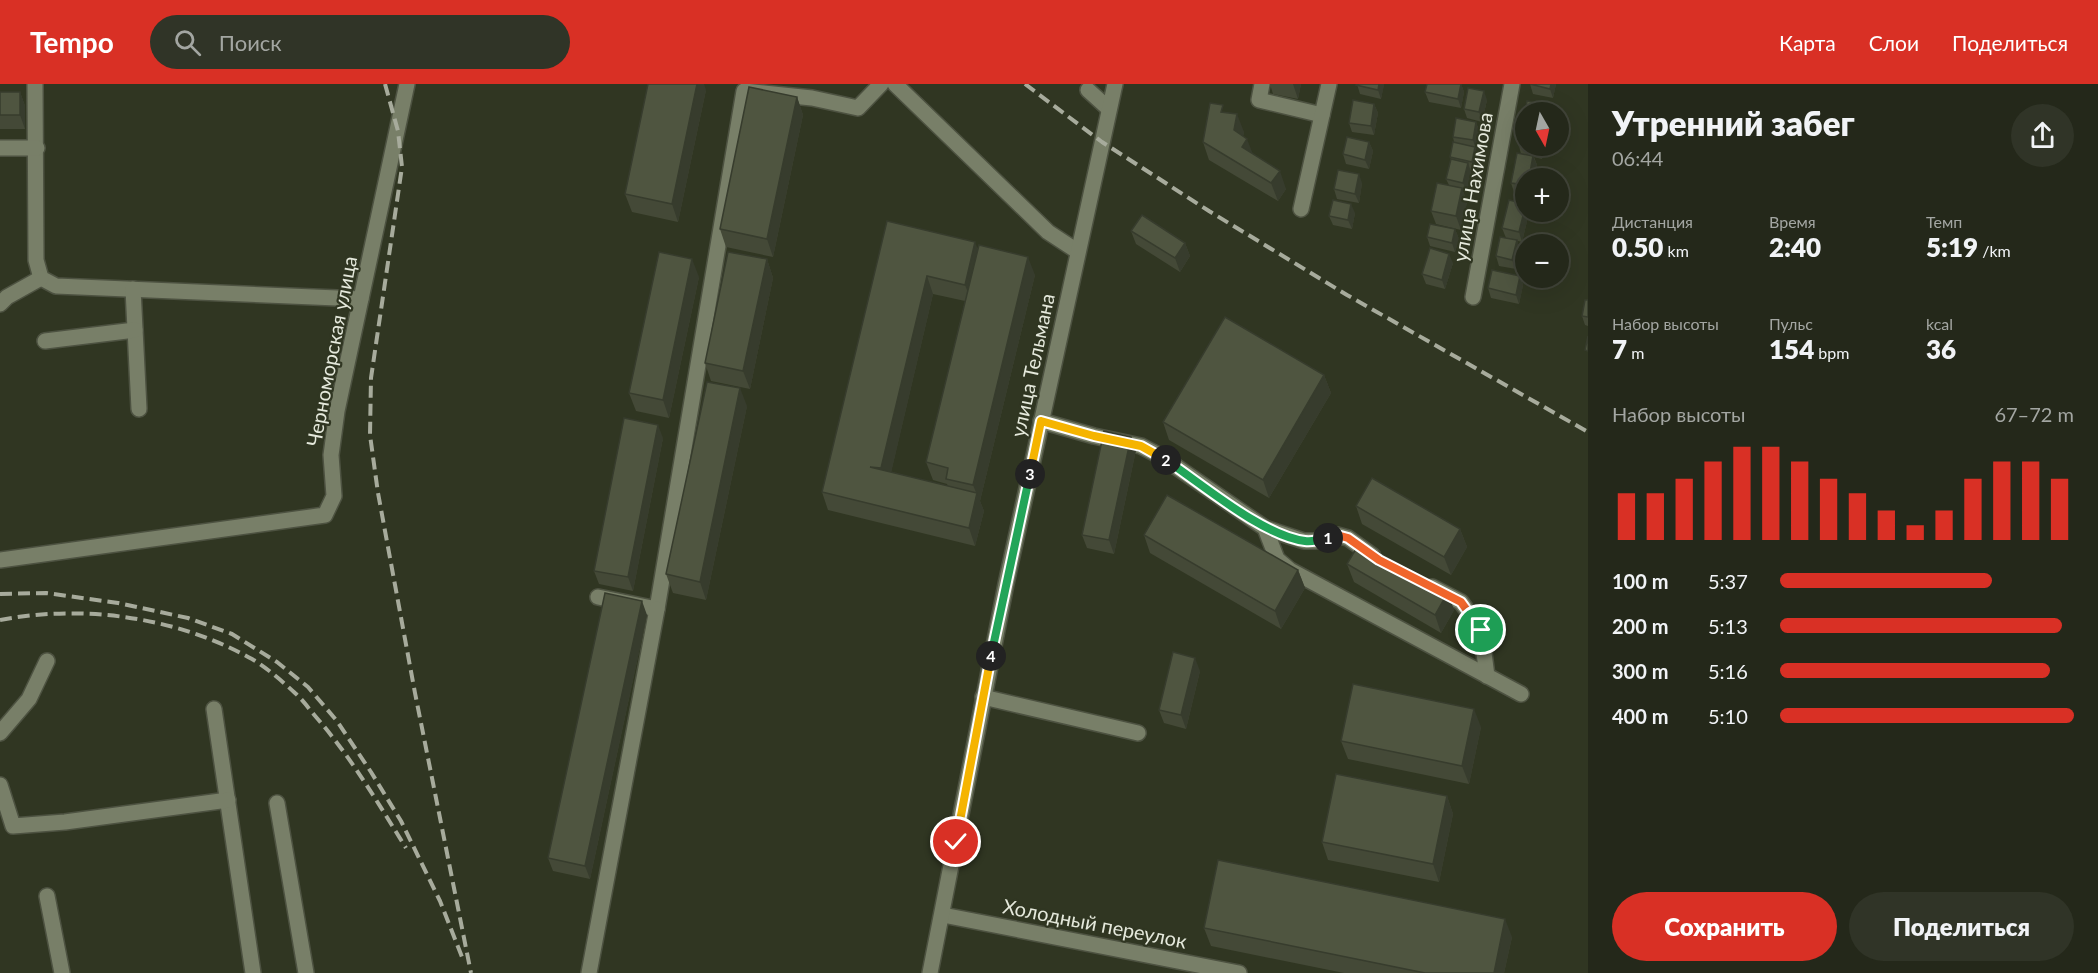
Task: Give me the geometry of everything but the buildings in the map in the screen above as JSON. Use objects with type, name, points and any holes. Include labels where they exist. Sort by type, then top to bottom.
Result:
[{"type":"street","points":[[35,84],[36,260],[41,278],[56,286],[361,299]]},
{"type":"street","name":"Черноморская улица","points":[[0,560],[325,515],[334,496],[331,455],[334,433],[407,84]]},
{"type":"street","points":[[589,973],[657,609],[744,91],[812,99],[858,108],[881,84]]},
{"type":"street","points":[[895,84],[1048,232],[1077,251]]},
{"type":"street","name":"улица Тельмана","points":[[930,973],[943,915],[983,697],[1077,251],[1115,84]]},
{"type":"street","points":[[1262,84],[1259,100],[1322,115]]},
{"type":"street","points":[[1301,209],[1329,84]]},
{"type":"street","name":"улица Нахимова","points":[[1473,297],[1512,84]]},
{"type":"street","points":[[1086,86],[1109,109]]},
{"type":"street","points":[[0,148],[37,148]]},
{"type":"street","points":[[0,304],[7,297],[41,278]]},
{"type":"street","points":[[133,289],[139,409]]},
{"type":"street","points":[[45,341],[135,330]]},
{"type":"street","points":[[1041,421],[1141,446],[1162,457],[1265,528],[1304,541],[1315,541],[1337,535],[1348,538],[1389,565]]},
{"type":"street","points":[[1265,528],[1277,559],[1290,570],[1521,694]]},
{"type":"street","points":[[1420,581],[1461,602],[1481,630],[1487,676]]},
{"type":"street","points":[[598,597],[657,609]]},
{"type":"street","points":[[0,733],[29,699],[47,661]]},
{"type":"street","points":[[983,697],[1138,733]]},
{"type":"street","points":[[214,709],[253,973]]},
{"type":"street","points":[[0,785],[13,826],[65,822],[228,800]]},
{"type":"street","points":[[277,803],[306,973]]},
{"type":"street","points":[[47,896],[62,973]]},
{"type":"street","name":"Холодный переулок","points":[[943,915],[1239,973]]},
{"type":"railway","points":[[385,84],[398,131],[402,167],[371,378],[370,435],[378,493],[415,693],[471,973]]},
{"type":"railway","points":[[1025,84],[1102,142],[1209,211],[1347,295],[1588,432]]},
{"type":"railway","points":[[0,594],[46,593],[118,603],[188,618],[232,634],[277,662],[308,687],[337,721],[371,772],[401,821],[440,901],[462,957]]},
{"type":"railway","points":[[0,620],[64,613],[129,618],[193,633],[252,659],[298,696],[329,732],[364,781],[406,848]]},
{"type":"route","points":[[956,842],[983,697],[1041,421],[1141,446],[1162,457],[1265,528],[1304,541],[1315,541],[1337,535],[1348,538],[1379,560],[1461,602],[1481,630]]}]
